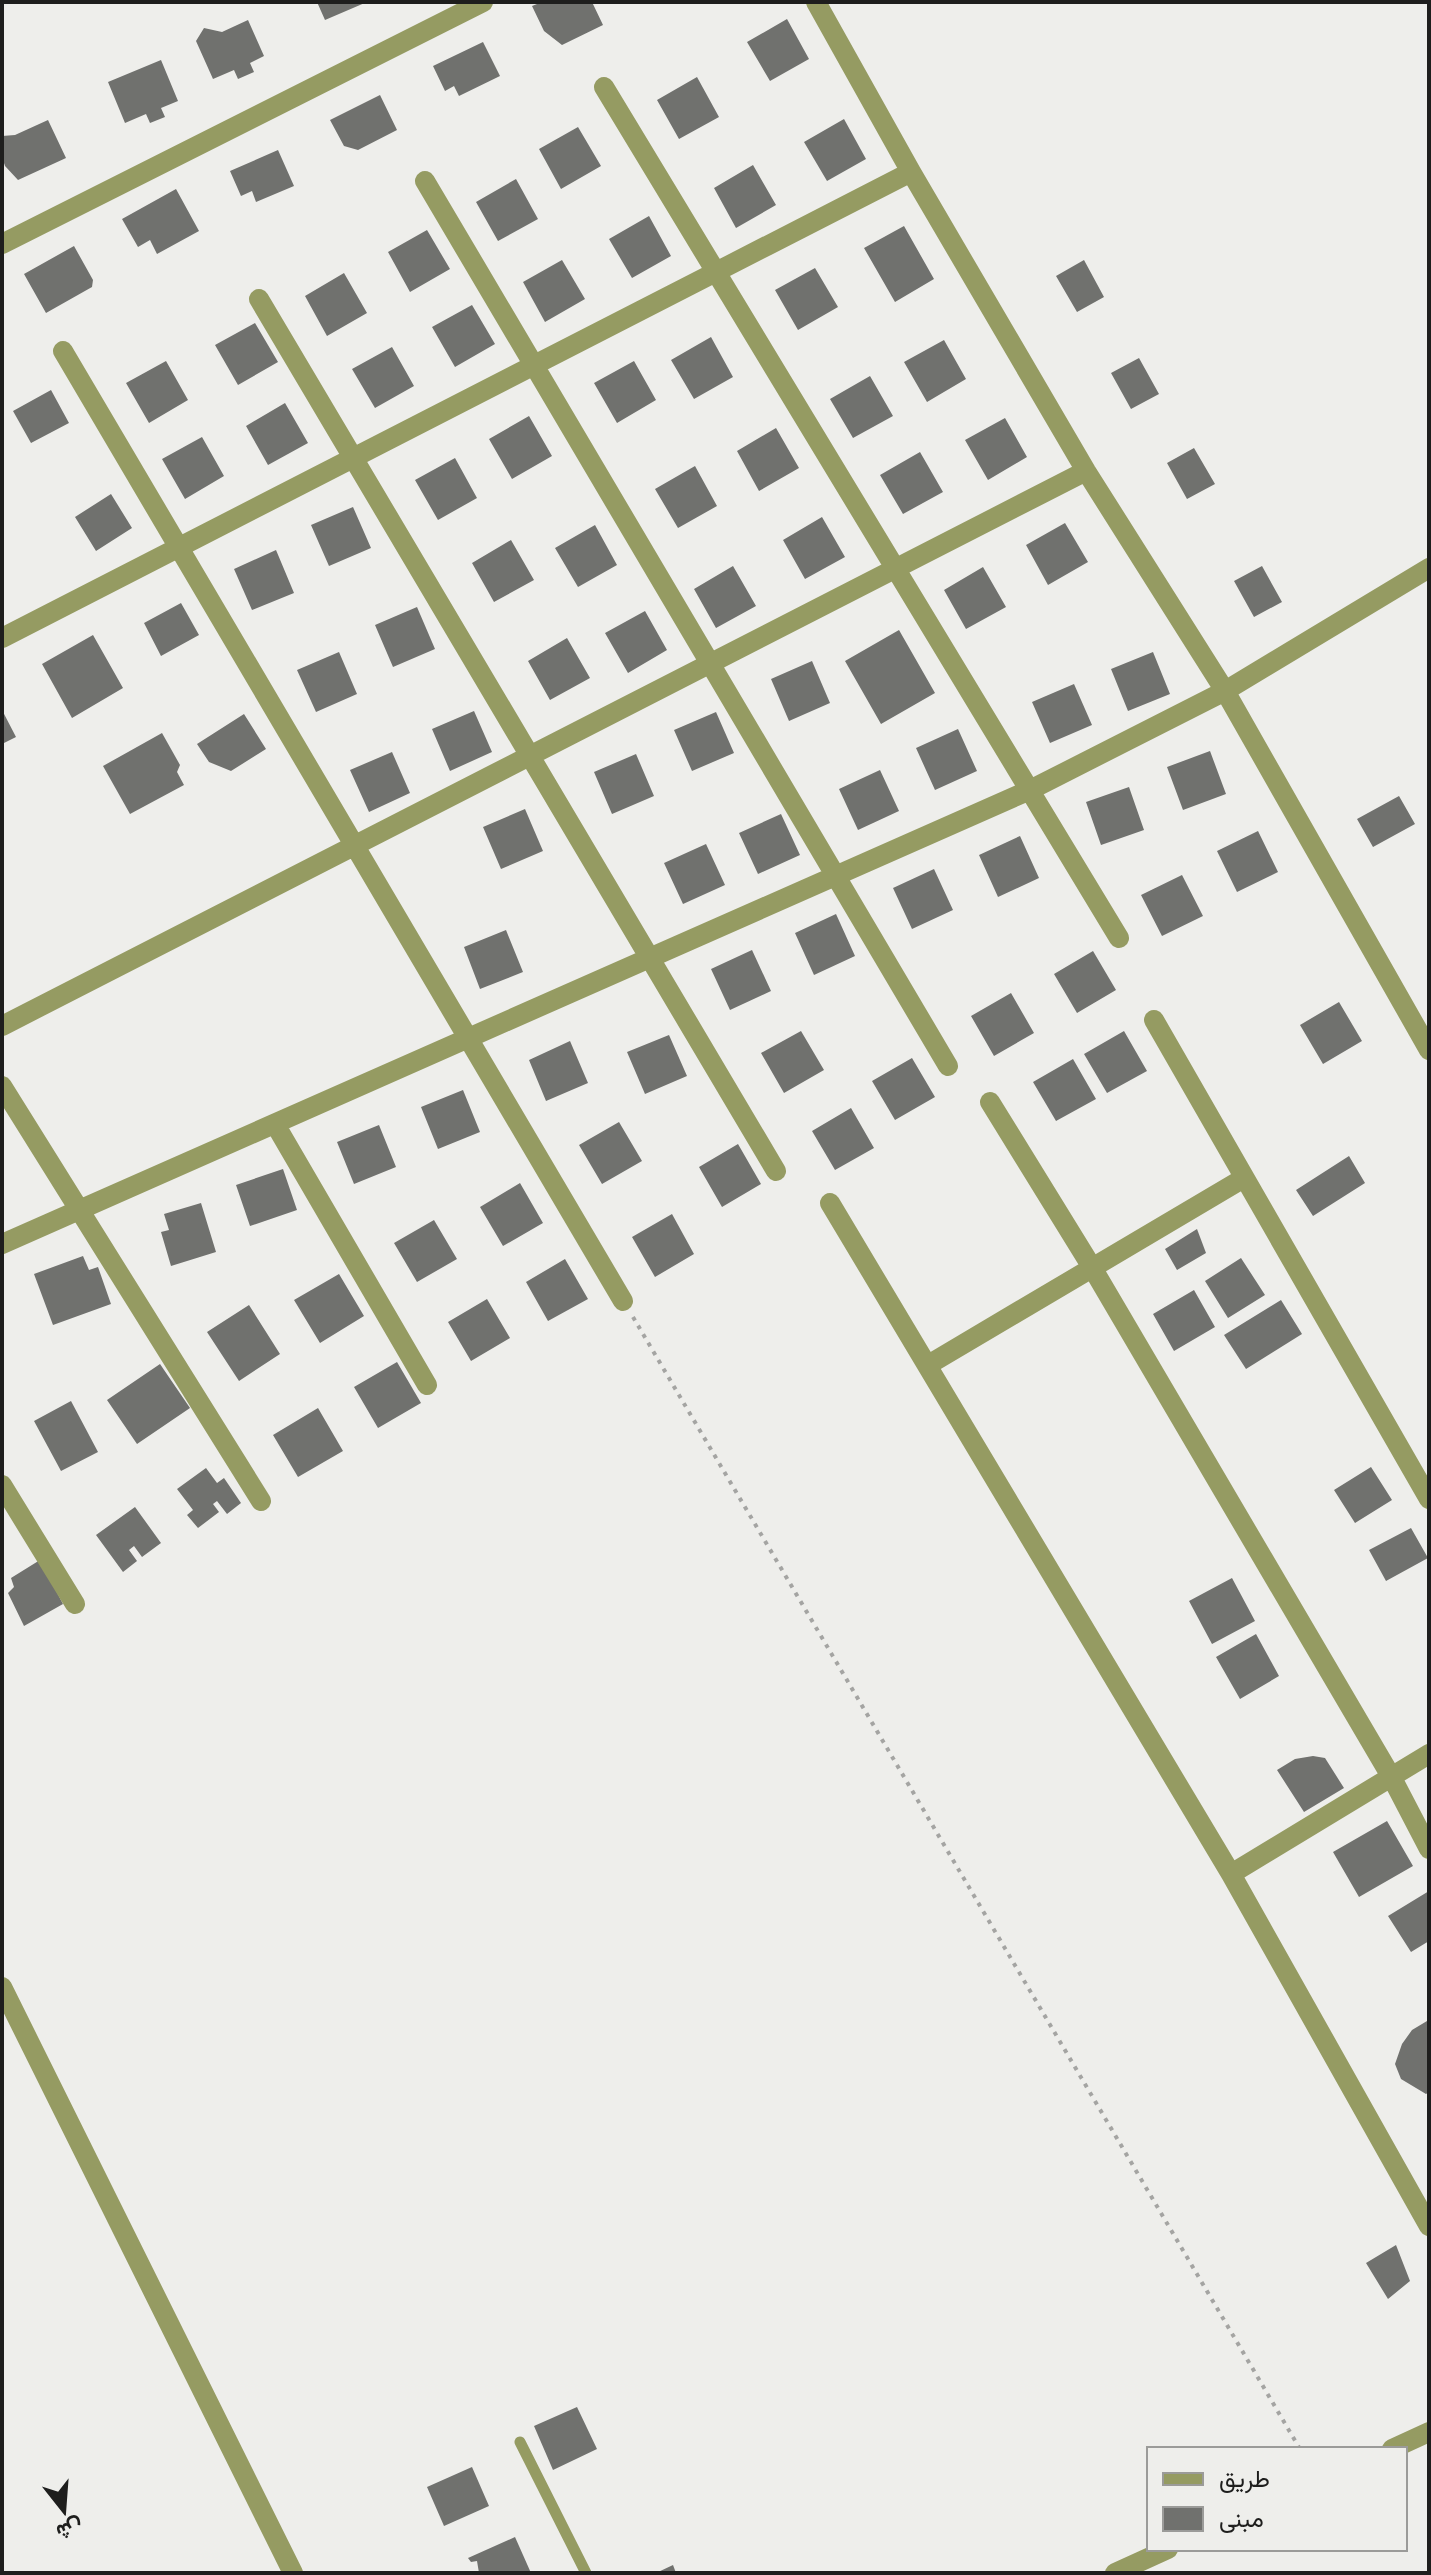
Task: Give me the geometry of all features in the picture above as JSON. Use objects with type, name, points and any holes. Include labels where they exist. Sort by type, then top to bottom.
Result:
[{"type":"street","points":[[2,244],[483,2]]},
{"type":"street","points":[[826,6],[911,172],[1086,471],[1225,691],[1429,1050]]},
{"type":"street","points":[[604,87],[1119,938]]},
{"type":"street","points":[[2,638],[911,172]]},
{"type":"street","points":[[425,181],[948,1066]]},
{"type":"street","points":[[259,299],[776,1171]]},
{"type":"street","points":[[63,351],[623,1301]]},
{"type":"street","points":[[2,1026],[1086,471]]},
{"type":"street","points":[[2,1244],[1030,790],[1225,691],[1429,568]]},
{"type":"street","points":[[1154,1020],[1429,1499]]},
{"type":"street","points":[[2,1086],[261,1501]]},
{"type":"street","points":[[990,1102],[1093,1269],[1392,1778],[1429,1849]]},
{"type":"street","points":[[275,1124],[427,1385]]},
{"type":"street","points":[[928,1365],[1244,1178]]},
{"type":"street","points":[[830,1203],[1231,1874],[1429,2226]]},
{"type":"street","points":[[2,1485],[75,1604]]},
{"type":"street","points":[[1231,1874],[1429,1754]]},
{"type":"street","points":[[2,1987],[293,2573]]},
{"type":"street","points":[[1396,2447],[1429,2432]]},
{"type":"street","points":[[1115,2573],[1164,2551]]},
{"type":"lane","points":[[520,2442],[586,2573]]},
{"type":"path","points":[[623,1301],[1299,2447]]},
{"type":"building","points":[[317,2],[367,2],[325,20]]},
{"type":"building","points":[[542,2],[592,2],[603,25],[562,45],[544,31],[532,6]]},
{"type":"building","points":[[787,19],[809,59],[770,81],[747,42]]},
{"type":"building","points":[[248,20],[264,56],[250,63],[254,72],[238,79],[234,70],[213,79],[196,41],[204,28],[222,32]]},
{"type":"building","points":[[483,42],[500,76],[459,96],[454,86],[445,91],[433,66]]},
{"type":"building","points":[[161,60],[178,101],[161,108],[165,117],[150,123],[146,114],[125,123],[108,82]]},
{"type":"building","points":[[697,77],[719,117],[679,139],[657,100]]},
{"type":"building","points":[[380,95],[397,130],[358,150],[344,146],[330,120]]},
{"type":"building","points":[[844,119],[866,159],[827,181],[804,142]]},
{"type":"building","points":[[48,120],[66,158],[18,180],[5,166],[2,136],[15,135]]},
{"type":"building","points":[[578,127],[601,166],[561,189],[539,149]]},
{"type":"building","points":[[278,150],[294,186],[256,202],[252,191],[241,196],[230,171]]},
{"type":"building","points":[[753,165],[776,205],[736,228],[714,188]]},
{"type":"building","points":[[516,179],[538,219],[498,241],[476,202]]},
{"type":"building","points":[[176,189],[199,231],[157,254],[150,240],[138,247],[122,219]]},
{"type":"building","points":[[649,216],[671,256],[632,278],[609,239]]},
{"type":"building","points":[[904,226],[934,279],[895,302],[864,248]]},
{"type":"building","points":[[427,230],[450,269],[410,292],[388,252]]},
{"type":"building","points":[[74,246],[93,280],[92,287],[46,313],[24,274]]},
{"type":"building","points":[[562,260],[585,299],[545,322],[523,282]]},
{"type":"building","points":[[1084,260],[1104,297],[1077,312],[1056,276]]},
{"type":"building","points":[[815,268],[838,307],[798,330],[775,290]]},
{"type":"building","points":[[344,273],[367,313],[327,336],[305,296]]},
{"type":"building","points":[[472,305],[495,344],[455,367],[432,327]]},
{"type":"building","points":[[255,323],[278,362],[238,385],[215,345]]},
{"type":"building","points":[[711,337],[733,377],[694,399],[671,360]]},
{"type":"building","points":[[944,340],[966,379],[927,402],[904,362]]},
{"type":"building","points":[[392,347],[414,386],[375,408],[352,369]]},
{"type":"building","points":[[1139,358],[1159,394],[1131,409],[1111,373]]},
{"type":"building","points":[[166,361],[188,400],[149,423],[126,383]]},
{"type":"building","points":[[634,361],[656,400],[617,423],[594,383]]},
{"type":"building","points":[[870,376],[893,416],[853,438],[830,399]]},
{"type":"building","points":[[51,390],[69,423],[31,443],[13,411]]},
{"type":"building","points":[[285,403],[308,443],[268,465],[246,426]]},
{"type":"building","points":[[529,416],[552,456],[512,479],[489,439]]},
{"type":"building","points":[[1005,418],[1027,457],[988,480],[965,440]]},
{"type":"building","points":[[776,428],[799,468],[759,491],[737,451]]},
{"type":"building","points":[[202,437],[224,476],[185,499],[162,459]]},
{"type":"building","points":[[1194,448],[1215,484],[1187,499],[1167,463]]},
{"type":"building","points":[[920,452],[943,492],[903,514],[880,475]]},
{"type":"building","points":[[455,458],[477,498],[438,520],[415,480]]},
{"type":"building","points":[[695,466],[717,506],[678,528],[655,489]]},
{"type":"building","points":[[111,494],[132,528],[96,551],[75,517]]},
{"type":"building","points":[[353,507],[371,548],[329,566],[311,525]]},
{"type":"building","points":[[822,517],[845,557],[805,579],[783,540]]},
{"type":"building","points":[[1065,523],[1088,562],[1048,585],[1026,545]]},
{"type":"building","points":[[595,525],[617,565],[578,587],[555,548]]},
{"type":"building","points":[[511,540],[534,580],[494,602],[472,563]]},
{"type":"building","points":[[276,550],[294,593],[252,610],[234,569]]},
{"type":"building","points":[[733,566],[756,606],[716,628],[694,589]]},
{"type":"building","points":[[1262,566],[1282,602],[1254,617],[1234,581]]},
{"type":"building","points":[[983,567],[1006,607],[966,629],[944,590]]},
{"type":"building","points":[[181,603],[199,635],[161,656],[144,623]]},
{"type":"building","points":[[417,607],[435,649],[393,667],[375,625]]},
{"type":"building","points":[[645,611],[667,650],[628,673],[605,633]]},
{"type":"building","points":[[899,630],[935,693],[881,724],[845,661]]},
{"type":"building","points":[[93,635],[123,688],[72,718],[42,664]]},
{"type":"building","points":[[567,638],[590,678],[550,700],[528,661]]},
{"type":"building","points":[[339,652],[357,694],[316,712],[297,670]]},
{"type":"building","points":[[1153,652],[1170,694],[1128,711],[1111,669]]},
{"type":"building","points":[[812,661],[830,703],[789,721],[771,679]]},
{"type":"building","points":[[1074,684],[1092,725],[1050,743],[1032,702]]},
{"type":"building","points":[[2,710],[16,737],[2,744]]},
{"type":"building","points":[[474,711],[492,752],[450,771],[432,729]]},
{"type":"building","points":[[716,712],[734,753],[692,771],[674,730]]},
{"type":"building","points":[[244,714],[266,749],[231,771],[209,762],[197,744]]},
{"type":"building","points":[[958,729],[977,771],[935,790],[916,748]]},
{"type":"building","points":[[162,733],[180,765],[177,772],[184,785],[130,814],[103,766]]},
{"type":"building","points":[[1210,751],[1226,794],[1183,810],[1167,767]]},
{"type":"building","points":[[392,752],[410,793],[369,812],[350,770]]},
{"type":"building","points":[[636,754],[654,796],[612,814],[594,772]]},
{"type":"building","points":[[880,770],[899,811],[858,830],[839,789]]},
{"type":"building","points":[[1129,787],[1144,830],[1101,845],[1086,802]]},
{"type":"building","points":[[1399,796],[1415,824],[1373,847],[1357,819]]},
{"type":"building","points":[[525,809],[543,851],[501,869],[483,827]]},
{"type":"building","points":[[781,814],[800,855],[758,874],[739,833]]},
{"type":"building","points":[[1258,831],[1278,872],[1237,892],[1217,851]]},
{"type":"building","points":[[1020,836],[1039,878],[998,897],[979,855]]},
{"type":"building","points":[[706,844],[725,885],[683,904],[664,863]]},
{"type":"building","points":[[934,869],[953,910],[912,929],[893,888]]},
{"type":"building","points":[[1182,875],[1203,916],[1162,936],[1141,895]]},
{"type":"building","points":[[836,914],[855,956],[814,975],[795,933]]},
{"type":"building","points":[[506,930],[523,972],[480,989],[464,947]]},
{"type":"building","points":[[752,950],[771,991],[730,1010],[711,969]]},
{"type":"building","points":[[1093,951],[1116,990],[1077,1013],[1054,974]]},
{"type":"building","points":[[1011,993],[1034,1033],[994,1056],[971,1016]]},
{"type":"building","points":[[1339,1002],[1362,1041],[1323,1064],[1300,1025]]},
{"type":"building","points":[[801,1031],[824,1070],[784,1093],[761,1053]]},
{"type":"building","points":[[1124,1031],[1147,1071],[1107,1093],[1084,1054]]},
{"type":"building","points":[[669,1035],[687,1076],[645,1094],[627,1052]]},
{"type":"building","points":[[570,1041],[588,1083],[546,1101],[529,1060]]},
{"type":"building","points":[[912,1058],[935,1097],[895,1120],[872,1081]]},
{"type":"building","points":[[1073,1059],[1096,1099],[1056,1121],[1033,1082]]},
{"type":"building","points":[[463,1090],[480,1132],[438,1149],[421,1107]]},
{"type":"building","points":[[851,1108],[874,1148],[835,1170],[812,1131]]},
{"type":"building","points":[[619,1122],[642,1161],[602,1184],[579,1145]]},
{"type":"building","points":[[379,1125],[396,1167],[354,1184],[337,1142]]},
{"type":"building","points":[[738,1144],[761,1184],[722,1207],[699,1167]]},
{"type":"building","points":[[1349,1156],[1365,1183],[1313,1216],[1296,1190]]},
{"type":"building","points":[[283,1169],[297,1210],[250,1226],[236,1185]]},
{"type":"building","points":[[520,1183],[543,1223],[503,1246],[480,1207]]},
{"type":"building","points":[[201,1203],[216,1252],[171,1266],[161,1232],[169,1230],[164,1214]]},
{"type":"building","points":[[672,1214],[694,1254],[655,1277],[632,1237]]},
{"type":"building","points":[[434,1220],[457,1259],[417,1282],[394,1243]]},
{"type":"building","points":[[1197,1229],[1206,1253],[1177,1270],[1165,1249]]},
{"type":"building","points":[[83,1256],[89,1270],[98,1267],[111,1304],[53,1325],[34,1274]]},
{"type":"building","points":[[1241,1258],[1265,1295],[1228,1318],[1205,1281]]},
{"type":"building","points":[[565,1259],[588,1299],[548,1321],[526,1282]]},
{"type":"building","points":[[339,1274],[364,1316],[320,1343],[294,1300]]},
{"type":"building","points":[[1194,1290],[1215,1327],[1174,1351],[1153,1314]]},
{"type":"building","points":[[487,1299],[510,1338],[471,1361],[448,1322]]},
{"type":"building","points":[[1281,1300],[1302,1334],[1246,1369],[1224,1335]]},
{"type":"building","points":[[249,1305],[280,1354],[239,1381],[207,1332]]},
{"type":"building","points":[[397,1362],[421,1403],[378,1428],[354,1387]]},
{"type":"building","points":[[160,1364],[190,1408],[137,1444],[107,1400]]},
{"type":"building","points":[[71,1401],[98,1452],[61,1471],[34,1421]]},
{"type":"building","points":[[318,1408],[343,1451],[298,1477],[273,1435]]},
{"type":"building","points":[[1371,1467],[1392,1500],[1355,1523],[1334,1490]]},
{"type":"building","points":[[206,1468],[217,1483],[224,1478],[241,1503],[227,1514],[217,1501],[213,1504],[219,1512],[198,1528],[187,1515],[193,1510],[177,1489]]},
{"type":"building","points":[[135,1507],[161,1543],[142,1557],[134,1546],[129,1550],[137,1561],[123,1572],[96,1535]]},
{"type":"building","points":[[1411,1528],[1428,1558],[1386,1581],[1369,1550]]},
{"type":"building","points":[[40,1560],[63,1604],[24,1626],[8,1593],[14,1587],[11,1578]]},
{"type":"building","points":[[1232,1578],[1255,1621],[1212,1644],[1189,1601]]},
{"type":"building","points":[[1256,1634],[1279,1676],[1240,1699],[1216,1657]]},
{"type":"building","points":[[1325,1758],[1344,1788],[1304,1812],[1277,1770],[1295,1759]]},
{"type":"building","points":[[1387,1821],[1413,1866],[1359,1897],[1333,1852]]},
{"type":"building","points":[[1429,1891],[1429,1941],[1411,1952],[1388,1916]]},
{"type":"building","points":[[1427,2021],[1429,2092],[1426,2094],[1401,2079],[1395,2064],[1402,2044],[1412,2030]]},
{"type":"building","points":[[1396,2245],[1410,2281],[1388,2299],[1366,2263]]},
{"type":"building","points":[[577,2407],[597,2449],[553,2470],[534,2426]]},
{"type":"building","points":[[472,2467],[489,2506],[444,2526],[427,2487]]},
{"type":"building","points":[[515,2537],[531,2573],[479,2573],[477,2561],[471,2562],[468,2558]]},
{"type":"building","points":[[673,2565],[676,2573],[656,2573]]}]
